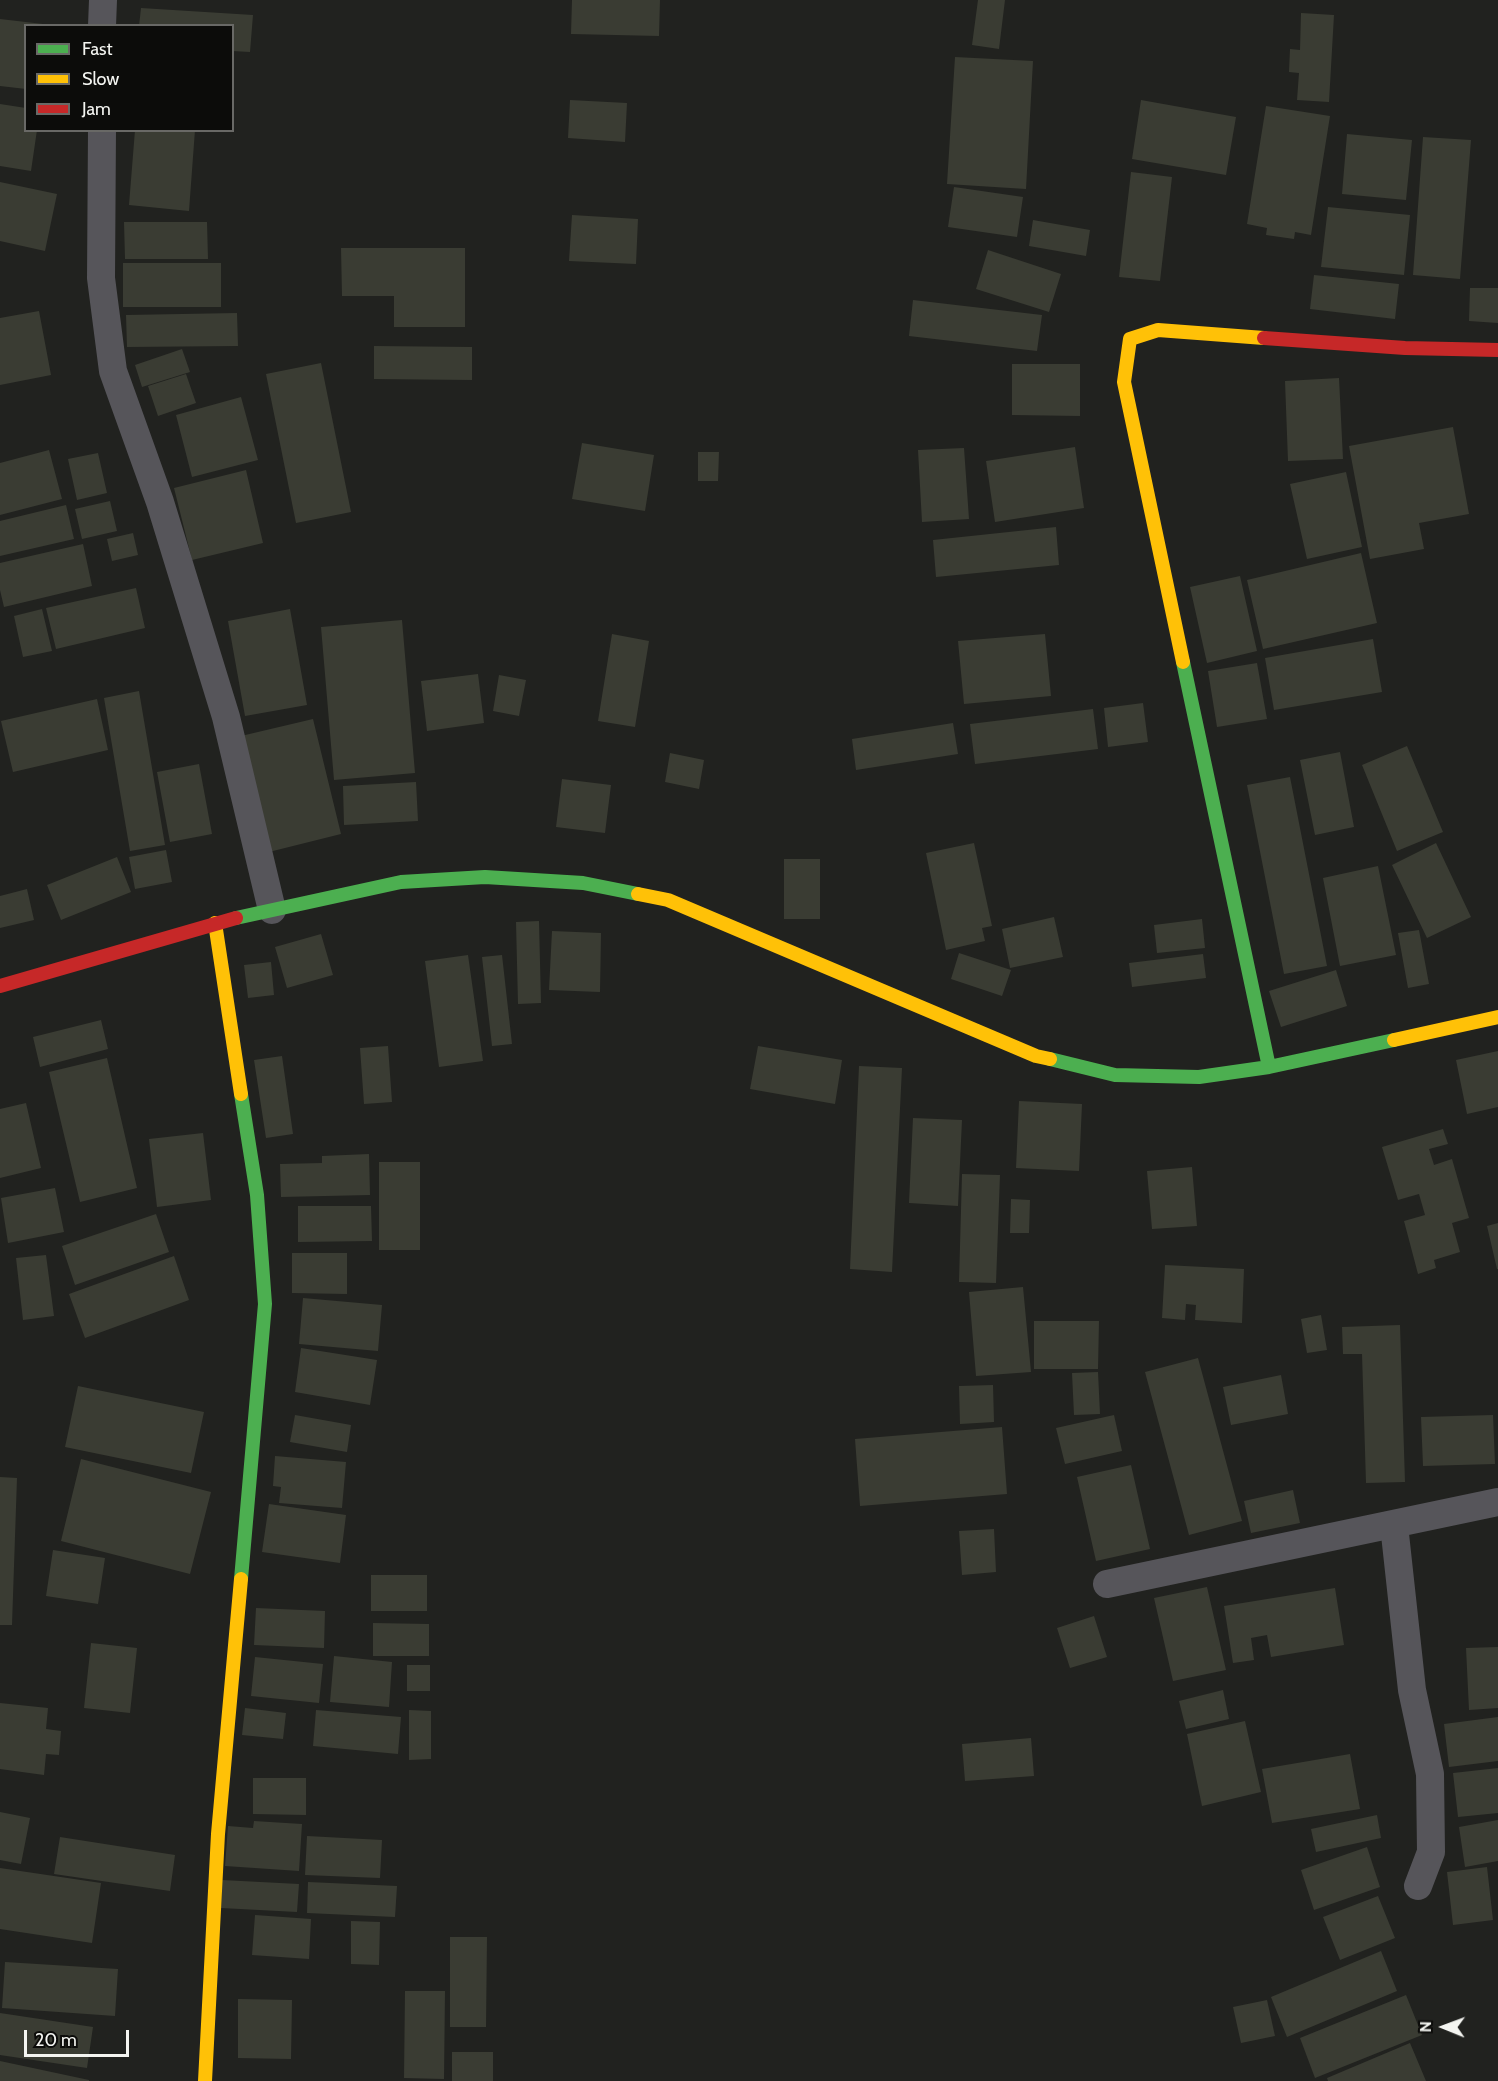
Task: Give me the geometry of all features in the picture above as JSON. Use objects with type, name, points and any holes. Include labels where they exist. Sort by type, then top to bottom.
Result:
[{"type":"street","points":[[102,24],[103,0]]},
{"type":"street","points":[[102,132],[101,279],[113,371],[160,502],[226,717],[272,910]]},
{"type":"street","points":[[1269,1067],[1124,382],[1130,339],[1158,330],[1405,348],[1498,350]]},
{"type":"street","points":[[0,986],[215,922],[401,882],[485,878],[583,883],[668,900],[1036,1056],[1115,1075],[1199,1077],[1269,1067],[1498,1017]]},
{"type":"street","points":[[205,2081],[218,1834],[266,1304],[257,1195],[215,922]]},
{"type":"street","points":[[1107,1584],[1498,1502]]},
{"type":"street","points":[[1394,1525],[1412,1690],[1431,1774],[1431,1852],[1418,1886]]},
{"type":"building","points":[[572,0],[660,0],[659,36],[571,34]]},
{"type":"building","points":[[978,0],[1005,0],[999,49],[972,45]]},
{"type":"building","points":[[141,8],[253,15],[250,52],[234,51],[234,24],[139,24]]},
{"type":"building","points":[[1301,13],[1334,15],[1329,102],[1297,100],[1299,73],[1289,72],[1290,49],[1300,50]]},
{"type":"building","points":[[0,19],[43,24],[24,24],[24,89],[0,86]]},
{"type":"building","points":[[955,57],[1033,61],[1026,189],[947,184]]},
{"type":"building","points":[[570,100],[627,103],[625,142],[568,138]]},
{"type":"building","points":[[1141,100],[1236,117],[1226,175],[1132,159]]},
{"type":"building","points":[[0,104],[24,108],[24,132],[37,132],[31,171],[0,166]]},
{"type":"building","points":[[1266,106],[1330,116],[1311,235],[1295,232],[1294,239],[1266,235],[1267,228],[1247,224]]},
{"type":"building","points":[[135,132],[195,132],[189,211],[129,205]]},
{"type":"building","points":[[1347,134],[1412,140],[1406,200],[1342,194]]},
{"type":"building","points":[[1423,137],[1471,140],[1460,279],[1413,275]]},
{"type":"building","points":[[1131,172],[1172,177],[1160,281],[1119,277]]},
{"type":"building","points":[[0,182],[57,194],[45,251],[0,241]]},
{"type":"building","points":[[954,187],[1023,197],[1017,237],[948,227]]},
{"type":"building","points":[[1328,207],[1410,215],[1404,275],[1321,267]]},
{"type":"building","points":[[572,215],[638,219],[636,264],[569,261]]},
{"type":"building","points":[[1033,220],[1090,230],[1086,256],[1029,246]]},
{"type":"building","points":[[124,222],[207,222],[208,259],[125,259]]},
{"type":"building","points":[[341,248],[465,248],[465,327],[394,327],[394,296],[342,296]]},
{"type":"building","points":[[988,250],[1061,274],[1049,312],[976,289]]},
{"type":"building","points":[[123,263],[221,263],[221,307],[123,307]]},
{"type":"building","points":[[1314,275],[1399,284],[1395,319],[1310,309]]},
{"type":"building","points":[[1470,288],[1498,288],[1498,323],[1469,321]]},
{"type":"building","points":[[913,300],[1042,315],[1037,351],[909,336]]},
{"type":"building","points":[[39,311],[51,375],[0,385],[0,318]]},
{"type":"building","points":[[237,313],[238,346],[127,347],[126,315]]},
{"type":"building","points":[[374,346],[472,347],[472,380],[374,379]]},
{"type":"building","points":[[182,349],[190,372],[142,387],[135,365]]},
{"type":"building","points":[[321,363],[351,512],[296,523],[266,374]]},
{"type":"building","points":[[1012,364],[1080,364],[1080,416],[1012,415]]},
{"type":"building","points":[[186,374],[196,403],[158,416],[148,386]]},
{"type":"building","points":[[1339,378],[1343,459],[1288,461],[1285,381]]},
{"type":"building","points":[[241,397],[258,460],[192,477],[176,415]]},
{"type":"building","points":[[1453,427],[1469,514],[1419,523],[1424,549],[1370,559],[1349,446]]},
{"type":"building","points":[[582,443],[654,455],[645,511],[572,499]]},
{"type":"building","points":[[1075,447],[1084,508],[995,522],[986,461]]},
{"type":"building","points":[[964,448],[969,519],[922,522],[918,450]]},
{"type":"building","points":[[49,450],[62,499],[0,515],[0,463]]},
{"type":"building","points":[[698,452],[719,452],[718,481],[698,481]]},
{"type":"building","points":[[98,453],[107,493],[77,500],[68,459]]},
{"type":"building","points":[[246,470],[263,543],[192,560],[174,488]]},
{"type":"building","points":[[1346,472],[1362,547],[1307,559],[1290,484]]},
{"type":"building","points":[[110,501],[117,531],[82,539],[75,509]]},
{"type":"building","points":[[66,505],[74,539],[0,556],[0,521]]},
{"type":"building","points":[[1056,527],[1059,565],[936,577],[933,540]]},
{"type":"building","points":[[133,533],[138,555],[112,561],[107,539]]},
{"type":"building","points":[[83,544],[92,586],[4,607],[0,590],[0,563]]},
{"type":"building","points":[[1361,553],[1377,623],[1263,649],[1247,580]]},
{"type":"building","points":[[1240,576],[1257,651],[1207,663],[1190,587]]},
{"type":"building","points":[[136,588],[145,628],[56,649],[46,608]]},
{"type":"building","points":[[42,609],[52,651],[23,657],[14,616]]},
{"type":"building","points":[[290,609],[307,705],[245,716],[228,621]]},
{"type":"building","points":[[402,620],[415,773],[334,780],[321,627]]},
{"type":"building","points":[[612,634],[649,641],[635,727],[598,721]]},
{"type":"building","points":[[1045,634],[1051,696],[964,704],[958,641]]},
{"type":"building","points":[[1373,639],[1382,692],[1274,710],[1265,658]]},
{"type":"building","points":[[1257,663],[1267,719],[1217,727],[1208,671]]},
{"type":"building","points":[[478,674],[484,723],[427,731],[421,681]]},
{"type":"building","points":[[499,675],[526,680],[519,716],[493,711]]},
{"type":"building","points":[[139,691],[165,845],[130,851],[104,698]]},
{"type":"building","points":[[97,699],[108,750],[13,772],[1,721]]},
{"type":"building","points":[[1143,703],[1148,742],[1108,747],[1104,708]]},
{"type":"building","points":[[1093,709],[1098,749],[975,764],[970,724]]},
{"type":"building","points":[[313,719],[341,834],[269,852],[241,736]]},
{"type":"building","points":[[953,723],[958,754],[856,770],[852,739]]},
{"type":"building","points":[[1407,746],[1443,832],[1397,851],[1362,765]]},
{"type":"building","points":[[1340,752],[1354,827],[1315,835],[1300,760]]},
{"type":"building","points":[[670,753],[704,760],[699,789],[665,782]]},
{"type":"building","points":[[199,764],[212,834],[170,842],[157,772]]},
{"type":"building","points":[[1290,777],[1327,966],[1284,974],[1247,785]]},
{"type":"building","points":[[562,779],[611,785],[605,833],[556,827]]},
{"type":"building","points":[[416,782],[418,821],[344,825],[343,786]]},
{"type":"building","points":[[974,843],[992,926],[982,928],[985,941],[946,950],[926,853]]},
{"type":"building","points":[[1436,843],[1471,917],[1427,938],[1392,865]]},
{"type":"building","points":[[166,850],[172,882],[135,889],[129,857]]},
{"type":"building","points":[[117,857],[131,892],[61,920],[47,885]]},
{"type":"building","points":[[784,859],[820,859],[820,919],[784,919]]},
{"type":"building","points":[[1378,866],[1396,955],[1340,966],[1323,878]]},
{"type":"building","points":[[27,889],[34,920],[0,928],[0,896]]},
{"type":"building","points":[[1054,917],[1063,957],[1010,968],[1002,929]]},
{"type":"building","points":[[1202,919],[1205,948],[1157,953],[1154,925]]},
{"type":"building","points":[[539,921],[541,1003],[518,1004],[516,922]]},
{"type":"building","points":[[1419,930],[1429,984],[1408,988],[1398,933]]},
{"type":"building","points":[[552,931],[601,933],[600,992],[549,990]]},
{"type":"building","points":[[321,934],[333,975],[287,988],[275,947]]},
{"type":"building","points":[[959,953],[1011,970],[1002,996],[951,979]]},
{"type":"building","points":[[1203,954],[1206,978],[1132,987],[1129,963]]},
{"type":"building","points":[[468,955],[483,1061],[439,1067],[425,961]]},
{"type":"building","points":[[502,955],[512,1044],[492,1046],[482,957]]},
{"type":"building","points":[[271,962],[274,995],[248,998],[244,965]]},
{"type":"building","points":[[1336,970],[1347,1006],[1281,1027],[1269,991]]},
{"type":"building","points":[[101,1020],[108,1049],[40,1067],[33,1037]]},
{"type":"building","points":[[388,1046],[392,1102],[364,1104],[360,1048]]},
{"type":"building","points":[[758,1046],[842,1060],[835,1104],[750,1089]]},
{"type":"building","points":[[1498,1051],[1498,1107],[1467,1114],[1456,1060]]},
{"type":"building","points":[[282,1056],[293,1134],[266,1138],[254,1060]]},
{"type":"building","points":[[107,1058],[137,1188],[80,1202],[49,1072]]},
{"type":"building","points":[[859,1066],[902,1068],[892,1272],[850,1269]]},
{"type":"building","points":[[1019,1101],[1082,1104],[1079,1171],[1016,1168]]},
{"type":"building","points":[[26,1103],[41,1168],[0,1178],[0,1109]]},
{"type":"building","points":[[913,1118],[962,1120],[958,1206],[909,1203]]},
{"type":"building","points":[[1443,1129],[1448,1144],[1429,1149],[1434,1165],[1452,1159],[1469,1218],[1452,1223],[1460,1252],[1434,1260],[1436,1268],[1418,1274],[1404,1221],[1425,1215],[1419,1194],[1398,1200],[1382,1147]]},
{"type":"building","points":[[203,1133],[211,1200],[157,1207],[149,1139]]},
{"type":"building","points":[[369,1154],[370,1195],[281,1197],[280,1164],[322,1163],[322,1156]]},
{"type":"building","points":[[379,1162],[420,1162],[420,1250],[379,1250]]},
{"type":"building","points":[[1192,1167],[1197,1226],[1152,1229],[1147,1171]]},
{"type":"building","points":[[962,1174],[1000,1175],[996,1283],[959,1282]]},
{"type":"building","points":[[55,1188],[64,1232],[8,1243],[1,1198]]},
{"type":"building","points":[[1011,1199],[1030,1200],[1029,1233],[1010,1233]]},
{"type":"building","points":[[298,1206],[371,1206],[372,1241],[298,1242]]},
{"type":"building","points":[[156,1214],[169,1252],[75,1285],[62,1246]]},
{"type":"building","points":[[1498,1223],[1498,1269],[1497,1269],[1487,1226]]},
{"type":"building","points":[[292,1253],[347,1253],[347,1294],[292,1293]]},
{"type":"building","points":[[46,1255],[54,1316],[23,1320],[16,1258]]},
{"type":"building","points":[[174,1256],[189,1300],[85,1338],[69,1294]]},
{"type":"building","points":[[1165,1265],[1244,1269],[1242,1323],[1195,1320],[1196,1305],[1186,1304],[1185,1320],[1162,1318]]},
{"type":"building","points":[[1023,1287],[1031,1372],[976,1376],[969,1292]]},
{"type":"building","points":[[303,1298],[382,1305],[378,1351],[299,1344]]},
{"type":"building","points":[[1321,1315],[1327,1350],[1307,1353],[1301,1319]]},
{"type":"building","points":[[1034,1321],[1099,1321],[1098,1369],[1034,1369]]},
{"type":"building","points":[[1400,1325],[1405,1482],[1366,1483],[1362,1354],[1343,1354],[1342,1327]]},
{"type":"building","points":[[301,1348],[377,1360],[370,1405],[295,1392]]},
{"type":"building","points":[[1198,1358],[1242,1521],[1189,1535],[1145,1372]]},
{"type":"building","points":[[1098,1372],[1100,1414],[1074,1415],[1072,1373]]},
{"type":"building","points":[[1281,1375],[1288,1414],[1231,1425],[1223,1387]]},
{"type":"building","points":[[993,1385],[994,1422],[960,1424],[959,1386]]},
{"type":"building","points":[[78,1386],[204,1412],[191,1473],[65,1447]]},
{"type":"building","points":[[295,1415],[351,1425],[347,1452],[290,1442]]},
{"type":"building","points":[[1114,1415],[1122,1451],[1065,1464],[1056,1428]]},
{"type":"building","points":[[1493,1415],[1495,1464],[1423,1466],[1421,1417]]},
{"type":"building","points":[[1002,1427],[1007,1494],[860,1506],[855,1439]]},
{"type":"building","points":[[275,1456],[346,1462],[342,1508],[279,1503],[281,1487],[273,1486]]},
{"type":"building","points":[[81,1459],[211,1492],[190,1574],[61,1541]]},
{"type":"building","points":[[1131,1465],[1150,1549],[1096,1561],[1077,1477]]},
{"type":"building","points":[[0,1477],[17,1478],[12,1625],[0,1625]]},
{"type":"building","points":[[1293,1490],[1300,1523],[1251,1533],[1244,1501]]},
{"type":"building","points":[[269,1504],[346,1515],[340,1563],[262,1552]]},
{"type":"building","points":[[994,1529],[996,1572],[962,1575],[959,1531]]},
{"type":"building","points":[[53,1550],[105,1558],[98,1604],[46,1596]]},
{"type":"building","points":[[371,1575],[427,1575],[427,1611],[371,1611]]},
{"type":"building","points":[[1207,1587],[1226,1670],[1173,1681],[1154,1598]]},
{"type":"building","points":[[1335,1588],[1344,1645],[1271,1657],[1267,1635],[1251,1638],[1254,1660],[1233,1663],[1224,1606]]},
{"type":"building","points":[[256,1608],[325,1611],[324,1648],[254,1645]]},
{"type":"building","points":[[1094,1616],[1107,1657],[1070,1668],[1057,1628]]},
{"type":"building","points":[[373,1623],[429,1624],[429,1656],[373,1656]]},
{"type":"building","points":[[91,1643],[137,1648],[130,1713],[84,1708]]},
{"type":"building","points":[[1498,1647],[1498,1708],[1469,1710],[1466,1648]]},
{"type":"building","points":[[334,1656],[392,1662],[389,1707],[330,1702]]},
{"type":"building","points":[[255,1657],[323,1664],[319,1703],[251,1696]]},
{"type":"building","points":[[407,1665],[430,1665],[430,1691],[407,1691]]},
{"type":"building","points":[[1223,1690],[1229,1719],[1186,1729],[1179,1701]]},
{"type":"building","points":[[0,1703],[48,1708],[46,1729],[61,1731],[59,1755],[46,1754],[44,1775],[0,1769]]},
{"type":"building","points":[[245,1708],[286,1713],[283,1739],[242,1735]]},
{"type":"building","points":[[316,1710],[401,1717],[398,1754],[313,1746]]},
{"type":"building","points":[[409,1710],[431,1711],[431,1759],[409,1760]]},
{"type":"building","points":[[1498,1717],[1498,1761],[1449,1767],[1444,1724]]},
{"type":"building","points":[[1245,1721],[1261,1792],[1202,1806],[1187,1734]]},
{"type":"building","points":[[1031,1738],[1034,1776],[965,1781],[962,1744]]},
{"type":"building","points":[[1350,1754],[1360,1809],[1272,1823],[1262,1769]]},
{"type":"building","points":[[1498,1768],[1498,1813],[1458,1817],[1453,1773]]},
{"type":"building","points":[[253,1778],[306,1778],[306,1815],[253,1814]]},
{"type":"building","points":[[0,1812],[30,1818],[21,1864],[0,1860]]},
{"type":"building","points":[[1377,1815],[1381,1838],[1316,1852],[1311,1829]]},
{"type":"building","points":[[1498,1820],[1498,1861],[1465,1867],[1459,1827]]},
{"type":"building","points":[[254,1821],[302,1824],[299,1871],[225,1866],[228,1826],[253,1828]]},
{"type":"building","points":[[307,1836],[382,1840],[380,1878],[305,1875]]},
{"type":"building","points":[[60,1837],[175,1855],[170,1891],[54,1874]]},
{"type":"building","points":[[1367,1847],[1380,1887],[1314,1910],[1301,1870]]},
{"type":"building","points":[[1487,1867],[1493,1920],[1453,1925],[1447,1872]]},
{"type":"building","points":[[0,1868],[101,1883],[92,1943],[0,1929]]},
{"type":"building","points":[[222,1880],[299,1884],[297,1912],[221,1908]]},
{"type":"building","points":[[308,1882],[397,1886],[395,1917],[307,1913]]},
{"type":"building","points":[[1378,1896],[1395,1938],[1340,1960],[1323,1917]]},
{"type":"building","points":[[255,1915],[311,1919],[309,1959],[252,1955]]},
{"type":"building","points":[[351,1921],[380,1922],[379,1965],[351,1964]]},
{"type":"building","points":[[450,1937],[487,1937],[486,2027],[450,2027]]},
{"type":"building","points":[[1381,1951],[1397,1991],[1287,2037],[1271,1997]]},
{"type":"building","points":[[5,1962],[118,1969],[115,2016],[2,2008]]},
{"type":"building","points":[[405,1991],[445,1991],[444,2079],[404,2078]]},
{"type":"building","points":[[1406,1995],[1422,2035],[1315,2078],[1300,2038]]},
{"type":"building","points":[[238,1999],[292,2000],[291,2059],[238,2058]]},
{"type":"building","points":[[1267,2000],[1275,2036],[1241,2043],[1233,2007]]},
{"type":"building","points":[[0,2013],[93,2027],[87,2068],[0,2055]]},
{"type":"building","points":[[1410,2043],[1426,2081],[1328,2081],[1327,2078]]},
{"type":"building","points":[[452,2052],[493,2052],[493,2081],[452,2081]]},
{"type":"building","points":[[0,2061],[89,2080],[89,2081],[0,2081]]},
{"type":"traffic: fast","points":[[1183,662],[1269,1067]]},
{"type":"traffic: fast","points":[[236,918],[401,882],[485,877],[583,883],[638,894]]},
{"type":"traffic: fast","points":[[1050,1059],[1115,1075],[1199,1077],[1269,1067],[1394,1040]]},
{"type":"traffic: fast","points":[[241,1094],[257,1195],[265,1304],[241,1579]]},
{"type":"traffic: slow","points":[[1183,662],[1124,382],[1130,339],[1158,330],[1264,338]]},
{"type":"traffic: slow","points":[[638,894],[668,900],[1036,1056],[1050,1059]]},
{"type":"traffic: slow","points":[[215,923],[241,1094]]},
{"type":"traffic: slow","points":[[1394,1040],[1498,1017]]},
{"type":"traffic: slow","points":[[205,2081],[218,1834],[241,1579]]},
{"type":"traffic: jam","points":[[1264,338],[1405,348],[1498,350]]},
{"type":"traffic: jam","points":[[0,986],[236,918]]}]
